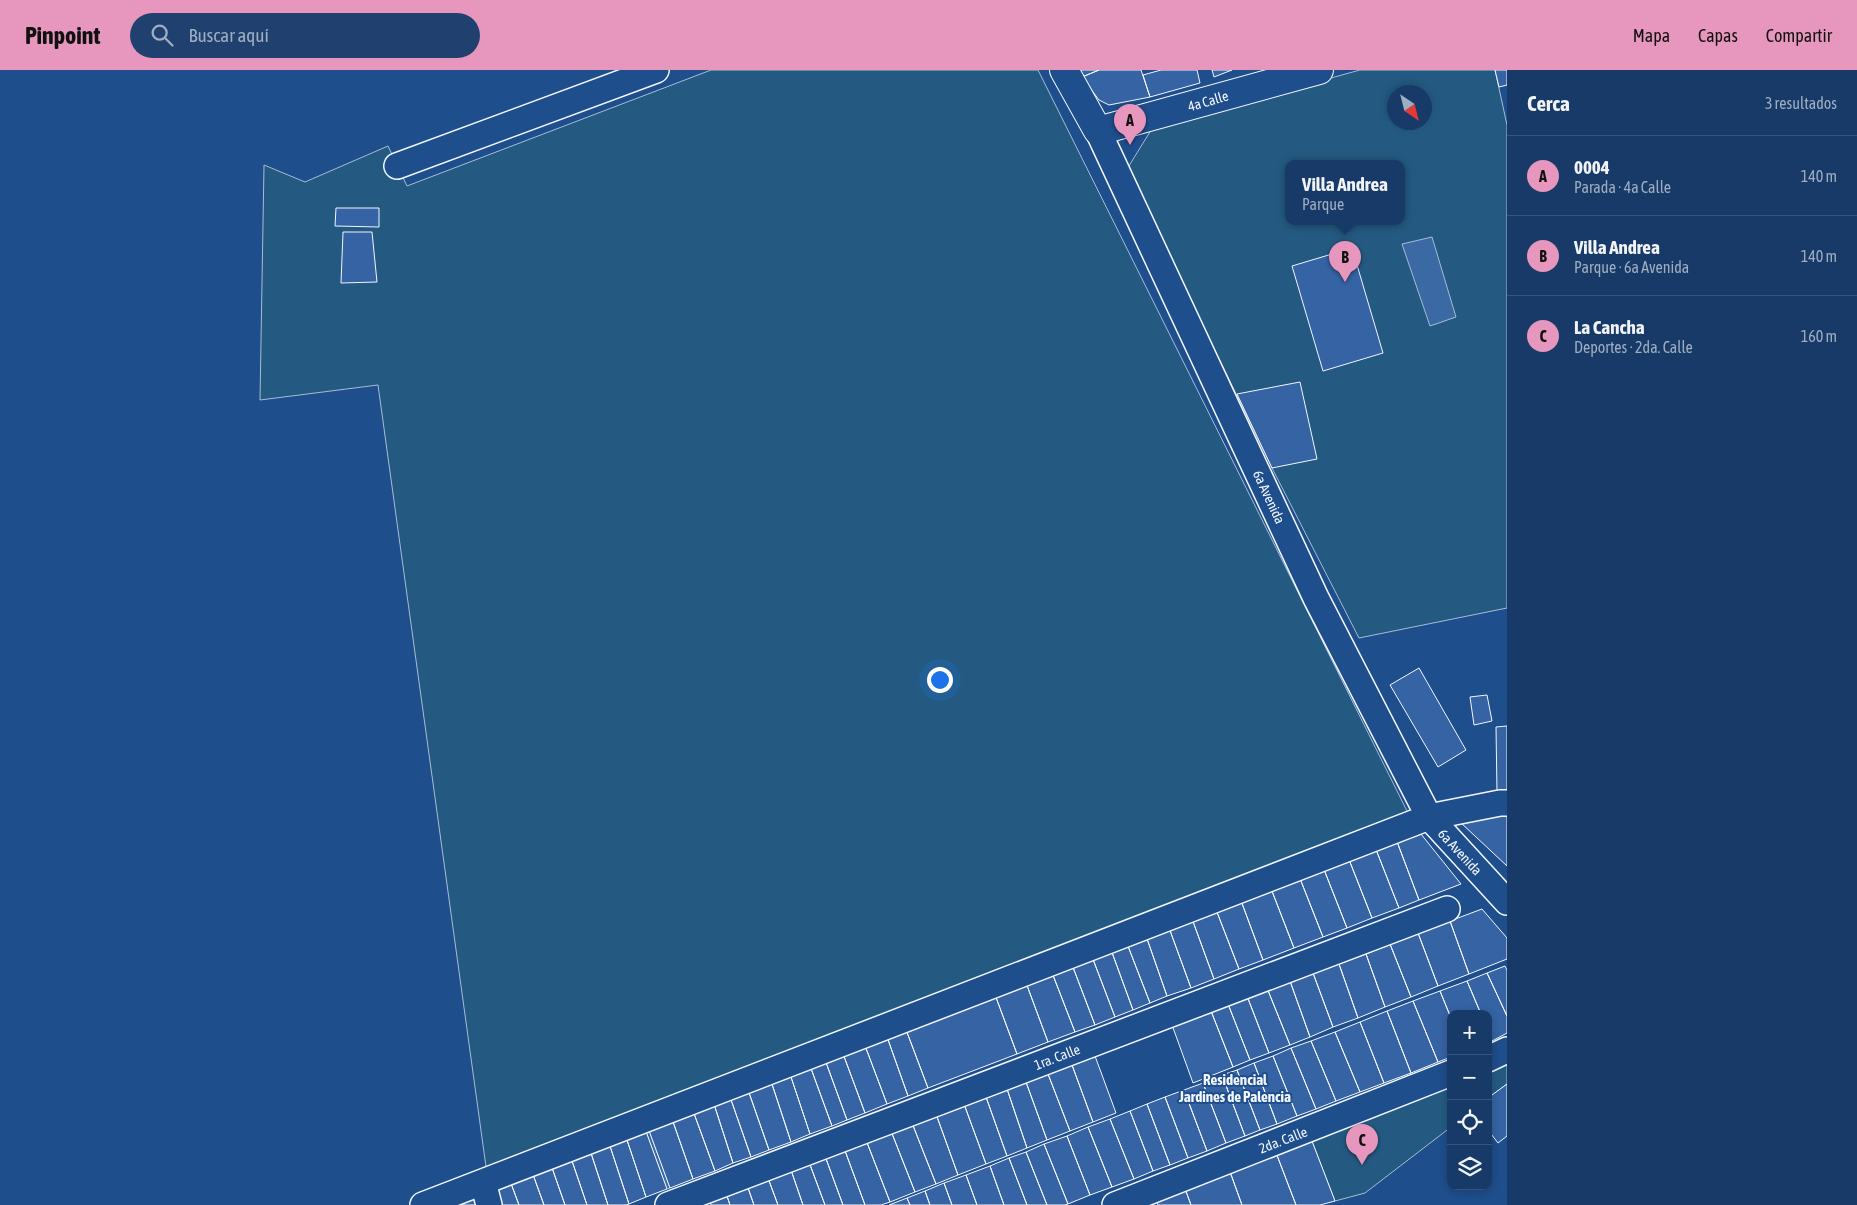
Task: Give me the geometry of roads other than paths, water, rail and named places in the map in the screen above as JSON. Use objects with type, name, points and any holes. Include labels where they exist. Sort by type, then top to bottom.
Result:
[{"type":"main road","name":"6a Avenida","points":[[1064,70],[1098,131]]},
{"type":"main road","name":"4a Calle","points":[[1098,131],[1319,70]]},
{"type":"street","points":[[397,166],[656,70]]},
{"type":"street","name":"6a Avenida","points":[[1098,131],[1316,598],[1429,818],[1507,902]]},
{"type":"street","points":[[423,1205],[486,1194],[1429,818],[1507,803]]},
{"type":"street","name":"1ra. Calle","points":[[668,1205],[1447,909]]},
{"type":"street","points":[[1492,1056],[1507,1050]]},
{"type":"street","name":"2da. Calle","points":[[1115,1205],[1447,1075]]},
{"type":"place","name":"0004","points":[[1130,145]]},
{"type":"place","name":"Villa Andrea","points":[[1345,282]]},
{"type":"place","name":"La Cancha","points":[[1362,1165]]},
{"type":"district","name":"Residencial Jardines de Palencia","points":[[1235,1088]]}]
